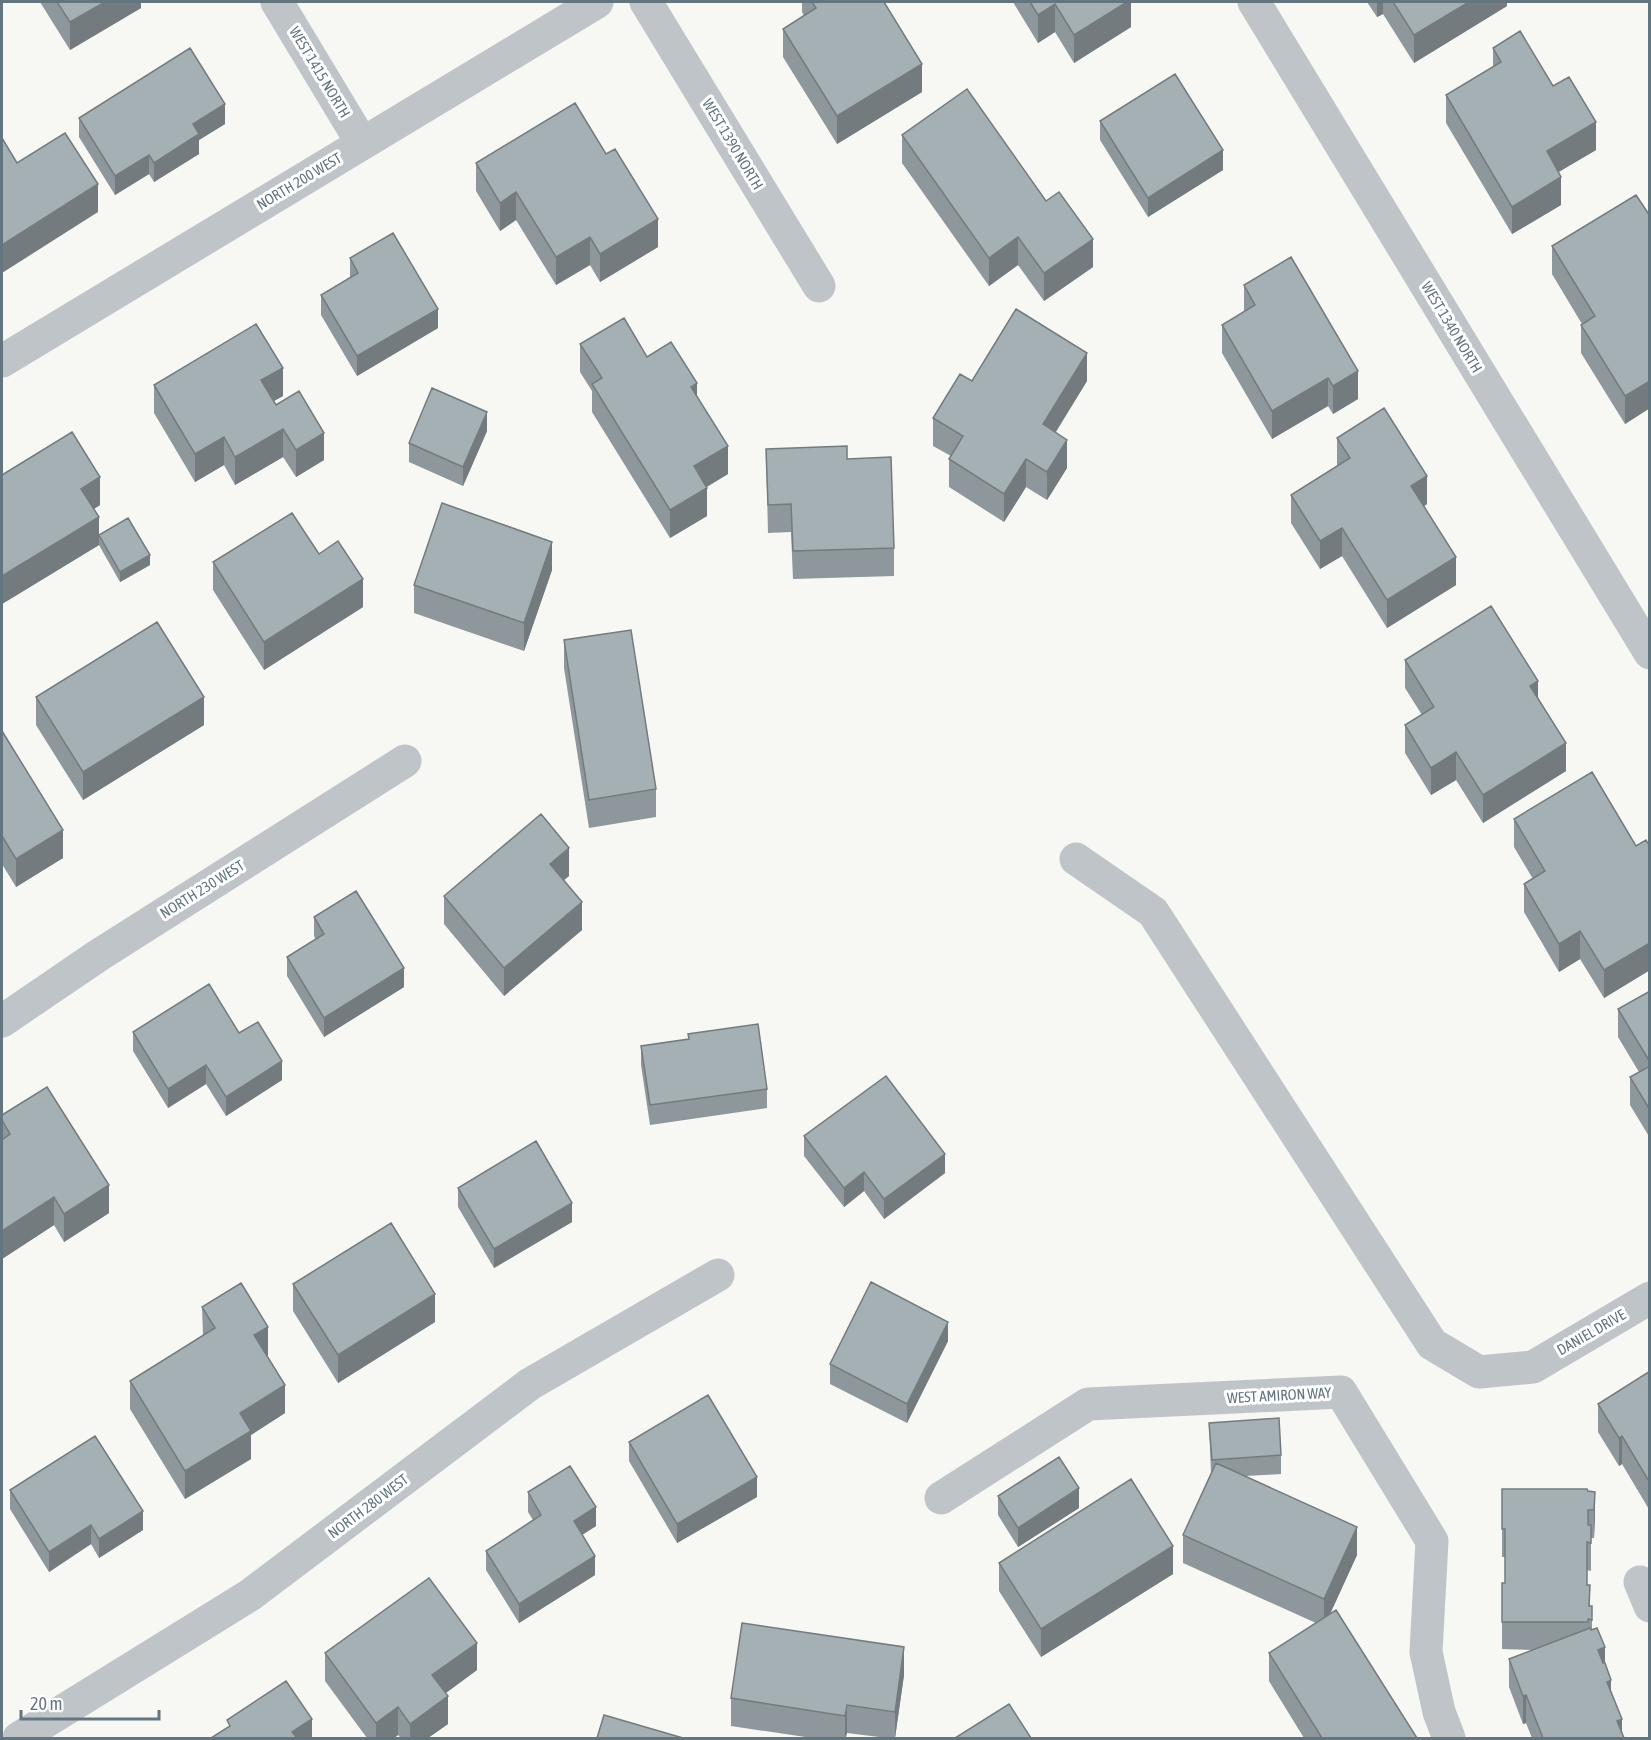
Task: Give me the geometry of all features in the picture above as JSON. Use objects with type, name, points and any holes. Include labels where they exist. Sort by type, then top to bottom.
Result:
[{"type":"street","name":"WEST 1415 NORTH","points":[[276,2],[362,143]]},
{"type":"street","name":"NORTH 200 WEST","points":[[2,361],[597,2]]},
{"type":"street","name":"WEST 1390 NORTH","points":[[646,2],[819,286]]},
{"type":"street","name":"WEST 1340 NORTH","points":[[1254,2],[1650,653]]},
{"type":"street","name":"NORTH 230 WEST","points":[[2,1021],[99,955],[405,761]]},
{"type":"street","name":"DANIEL DRIVE","points":[[1077,859],[1153,912],[1432,1344],[1479,1372],[1533,1367],[1650,1298]]},
{"type":"street","name":"NORTH 280 WEST","points":[[19,1738],[250,1595],[530,1384],[718,1275]]},
{"type":"street","name":"WEST AMIRON WAY","points":[[941,1498],[1088,1404],[1341,1392],[1432,1541],[1426,1652],[1439,1712],[1449,1738]]},
{"type":"building","points":[[57,2],[105,2],[70,22]]},
{"type":"building","points":[[812,2],[884,2],[922,64],[837,116],[783,29],[816,8]]},
{"type":"building","points":[[1030,2],[1127,2],[1074,35],[1055,4],[1038,15]]},
{"type":"building","points":[[1393,2],[1469,2],[1414,35]]},
{"type":"building","points":[[1520,31],[1553,86],[1569,77],[1596,122],[1547,151],[1561,177],[1512,207],[1446,95],[1501,62],[1493,48]]},
{"type":"building","points":[[190,48],[225,104],[193,124],[199,134],[154,163],[149,155],[115,176],[79,118]]},
{"type":"building","points":[[1175,74],[1223,150],[1148,198],[1100,121]]},
{"type":"building","points":[[967,89],[1046,201],[1059,192],[1093,239],[1044,273],[1018,237],[989,258],[902,135]]},
{"type":"building","points":[[575,103],[606,154],[615,149],[658,219],[600,254],[590,237],[556,257],[516,192],[500,203],[476,163]]},
{"type":"building","points":[[65,133],[98,184],[2,245],[2,138],[17,163]]},
{"type":"building","points":[[1636,195],[1650,216],[1650,381],[1625,396],[1581,325],[1595,316],[1552,246]]},
{"type":"building","points":[[393,233],[438,309],[357,356],[321,295],[358,273],[350,258]]},
{"type":"building","points":[[1291,257],[1358,371],[1333,386],[1328,378],[1272,411],[1222,325],[1255,305],[1244,285]]},
{"type":"building","points":[[1016,309],[1087,353],[1043,424],[1067,440],[1047,472],[1026,459],[1004,494],[949,459],[963,436],[933,418],[960,374],[972,381]]},
{"type":"building","points":[[624,318],[647,357],[671,342],[697,383],[691,387],[728,446],[694,466],[707,488],[670,510],[592,384],[602,378],[580,344]]},
{"type":"building","points":[[256,324],[283,368],[261,380],[276,405],[299,391],[324,433],[296,450],[283,429],[235,457],[224,437],[195,454],[154,385]]},
{"type":"building","points":[[432,388],[487,412],[463,467],[409,443]]},
{"type":"building","points":[[1384,408],[1427,476],[1411,486],[1456,557],[1387,600],[1342,528],[1320,541],[1291,495],[1350,458],[1337,438]]},
{"type":"building","points":[[72,432],[100,477],[81,489],[99,517],[2,576],[2,475]]},
{"type":"building","points":[[847,446],[847,459],[891,457],[894,548],[793,551],[791,504],[768,505],[766,449]]},
{"type":"building","points":[[442,503],[552,542],[524,623],[414,585]]},
{"type":"building","points":[[292,513],[319,554],[338,541],[363,579],[264,642],[213,562]]},
{"type":"building","points":[[128,518],[150,555],[120,572],[99,535]]},
{"type":"building","points":[[1491,606],[1538,681],[1530,686],[1566,743],[1483,795],[1456,752],[1431,768],[1405,725],[1434,707],[1405,660]]},
{"type":"building","points":[[157,622],[204,697],[83,772],[36,697]]},
{"type":"building","points":[[631,630],[656,789],[589,800],[564,640]]},
{"type":"building","points":[[2,731],[63,830],[16,859],[2,836]]},
{"type":"building","points":[[1592,772],[1636,846],[1646,840],[1650,847],[1650,943],[1604,970],[1580,931],[1559,944],[1524,884],[1545,871],[1514,819]]},
{"type":"building","points":[[541,814],[569,848],[550,864],[582,902],[504,968],[444,896]]},
{"type":"building","points":[[356,891],[404,968],[324,1018],[287,957],[324,934],[314,917]]},
{"type":"building","points":[[209,984],[239,1033],[258,1022],[282,1061],[226,1097],[206,1065],[168,1089],[133,1032]]},
{"type":"building","points":[[1650,991],[1650,1062],[1618,1009]]},
{"type":"building","points":[[758,1024],[767,1089],[650,1105],[641,1046],[689,1039],[688,1034]]},
{"type":"building","points":[[1650,1066],[1650,1110],[1630,1077]]},
{"type":"building","points":[[886,1076],[945,1154],[884,1199],[864,1172],[844,1188],[804,1136]]},
{"type":"building","points":[[47,1087],[109,1185],[64,1214],[54,1197],[2,1231],[2,1140],[10,1134],[2,1120],[2,1115]]},
{"type":"building","points":[[536,1141],[572,1203],[494,1249],[458,1188]]},
{"type":"building","points":[[391,1223],[435,1294],[338,1355],[293,1284]]},
{"type":"building","points":[[871,1282],[948,1322],[907,1404],[830,1364]]},
{"type":"building","points":[[241,1283],[268,1327],[254,1335],[285,1385],[240,1413],[251,1431],[185,1471],[130,1381],[215,1328],[202,1307]]},
{"type":"building","points":[[1650,1371],[1650,1483],[1622,1436],[1619,1438],[1598,1404]]},
{"type":"building","points":[[708,1395],[757,1477],[677,1524],[629,1442]]},
{"type":"building","points":[[1279,1418],[1281,1455],[1212,1460],[1209,1423]]},
{"type":"building","points":[[95,1436],[143,1511],[99,1539],[91,1525],[49,1552],[10,1490]]},
{"type":"building","points":[[1059,1457],[1079,1488],[1018,1528],[998,1496]]},
{"type":"building","points":[[1216,1463],[1357,1527],[1324,1599],[1183,1535]]},
{"type":"building","points":[[570,1466],[596,1507],[574,1521],[595,1556],[519,1604],[486,1551],[541,1515],[528,1492]]},
{"type":"building","points":[[1131,1479],[1173,1546],[1041,1629],[999,1563]]},
{"type":"building","points":[[1502,1489],[1587,1489],[1595,1492],[1594,1510],[1588,1510],[1591,1543],[1587,1542],[1587,1585],[1590,1585],[1589,1606],[1592,1606],[1592,1620],[1588,1619],[1588,1622],[1502,1622],[1505,1529],[1502,1529]]},
{"type":"building","points":[[429,1578],[477,1643],[432,1675],[448,1696],[410,1724],[398,1707],[376,1723],[325,1653]]},
{"type":"building","points":[[1336,1610],[1417,1738],[1322,1738],[1269,1653]]},
{"type":"building","points":[[742,1623],[904,1647],[895,1712],[847,1705],[845,1716],[731,1698]]},
{"type":"building","points":[[1590,1628],[1591,1630],[1597,1628],[1605,1647],[1598,1650],[1611,1680],[1607,1682],[1622,1719],[1617,1721],[1624,1738],[1543,1738],[1509,1659]]},
{"type":"building","points":[[286,1681],[312,1719],[292,1732],[297,1738],[211,1738],[230,1726],[227,1720]]},
{"type":"building","points":[[1009,1704],[1031,1738],[955,1738]]},
{"type":"building","points":[[604,1715],[683,1738],[597,1738]]}]
